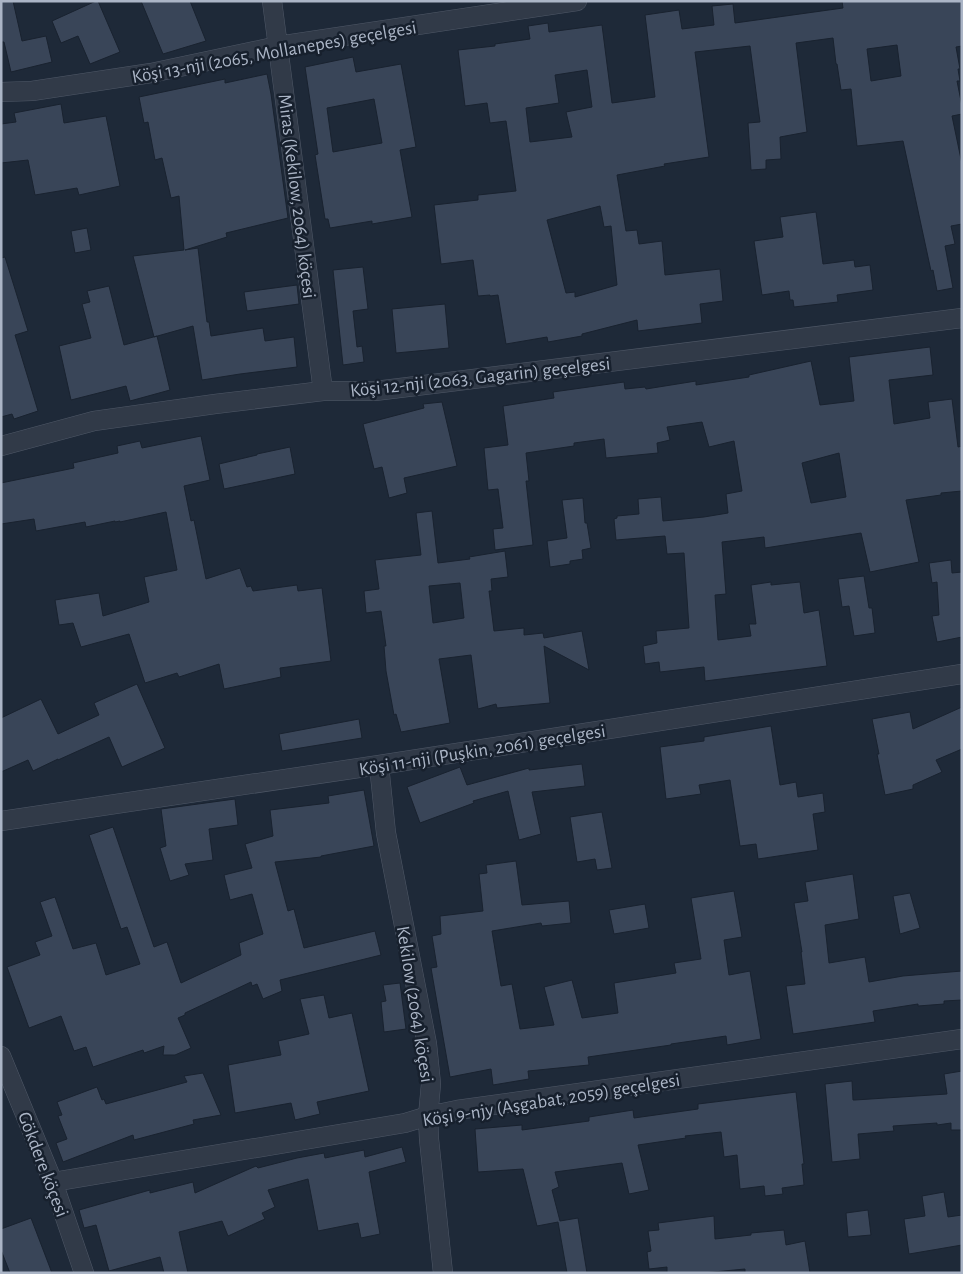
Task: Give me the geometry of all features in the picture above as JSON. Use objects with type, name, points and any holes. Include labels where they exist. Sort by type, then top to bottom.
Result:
[{"type":"street","name":"Miras (Kekilow, 2064) köçesi","points":[[272,1],[323,391]]},
{"type":"street","name":"Köşi 13-nji (2065, Mollanepes) geçelgesi","points":[[1,92],[32,91],[151,73],[278,46],[577,1]]},
{"type":"street","name":"Köşi 12-nji (2063, Gagarin) geçelgesi","points":[[1,446],[94,421],[215,404],[323,391],[375,391],[962,318]]},
{"type":"street","name":"Köşi 11-nji (Puşkin, 2061) geçelgesi","points":[[1,821],[379,766],[962,674]]},
{"type":"street","name":"Kekilow (2064) köçesi","points":[[379,766],[386,833],[427,1044],[431,1084],[428,1116],[429,1139],[443,1273]]},
{"type":"street","name":"Köşi 9-njy (Aşgabat, 2059) geçelgesi","points":[[52,1182],[395,1125],[457,1110],[962,1039]]},
{"type":"street","name":"Gökdere köçesi","points":[[4,1068],[52,1182],[84,1273]]},
{"type":"building","points":[[1,1],[13,1],[22,41],[46,36],[52,62],[11,72],[4,42],[1,42]]},
{"type":"building","points":[[98,1],[120,52],[90,64],[78,36],[61,43],[52,21]]},
{"type":"building","points":[[141,1],[190,1],[206,41],[163,54]]},
{"type":"building","points":[[842,1],[962,1],[962,46],[956,47],[960,69],[958,69],[960,81],[957,81],[962,114],[952,116],[962,164],[962,224],[951,226],[955,244],[945,246],[953,288],[937,291],[903,141],[857,146],[851,89],[841,90],[833,38],[796,43],[807,132],[780,137],[781,159],[766,160],[766,169],[751,170],[748,123],[760,122],[750,46],[695,52],[709,157],[664,164],[665,166],[617,175],[626,231],[637,230],[639,244],[662,241],[665,275],[720,269],[723,301],[700,304],[702,323],[638,331],[637,320],[582,334],[582,336],[548,342],[547,337],[506,344],[498,295],[478,296],[473,260],[441,264],[434,205],[478,200],[478,195],[516,191],[506,121],[490,123],[487,103],[465,106],[458,50],[495,46],[495,44],[530,39],[528,26],[548,23],[549,32],[602,25],[612,103],[655,97],[645,15],[679,10],[682,29],[714,25],[712,6],[733,4],[735,23],[843,8]],"holes":[[[897,45],[901,76],[871,81],[867,49]],[[587,70],[592,107],[566,112],[572,137],[530,142],[526,108],[559,103],[555,75]],[[600,206],[604,227],[611,226],[617,285],[575,297],[575,292],[566,293],[547,220]]]},
{"type":"building","points":[[353,57],[356,72],[401,64],[416,147],[400,150],[412,217],[372,224],[372,221],[330,228],[328,219],[325,219],[315,155],[318,154],[305,67]],"holes":[[[374,99],[382,143],[333,152],[327,108]]]},
{"type":"building","points":[[267,74],[288,218],[226,233],[227,237],[185,250],[198,248],[207,322],[209,322],[211,336],[263,328],[265,341],[294,337],[297,367],[202,380],[193,326],[154,337],[133,256],[184,250],[179,196],[171,198],[162,158],[155,160],[148,122],[144,123],[139,97],[225,79],[225,83]]},
{"type":"building","points":[[61,104],[64,123],[106,116],[120,186],[79,195],[77,188],[35,195],[28,160],[1,163],[1,124],[16,122],[14,113]]},
{"type":"building","points":[[816,212],[823,264],[854,260],[855,267],[870,265],[873,290],[837,295],[838,302],[794,307],[793,300],[790,300],[789,291],[762,295],[754,241],[783,237],[780,217]]},
{"type":"building","points":[[87,228],[91,250],[75,253],[71,231]]},
{"type":"building","points":[[5,257],[28,331],[15,335],[38,411],[14,419],[12,414],[1,417],[1,258]]},
{"type":"building","points":[[363,267],[368,309],[353,311],[357,347],[362,346],[364,362],[343,365],[333,270]]},
{"type":"building","points":[[297,285],[299,304],[247,311],[244,292]]},
{"type":"building","points":[[109,286],[124,345],[157,336],[170,390],[130,401],[126,386],[71,400],[59,346],[91,338],[82,304],[90,302],[87,291]]},
{"type":"building","points":[[445,304],[449,348],[396,353],[392,309]]},
{"type":"building","points":[[930,347],[933,375],[889,380],[894,424],[930,418],[928,402],[952,399],[958,447],[962,446],[962,491],[906,500],[919,562],[870,572],[861,533],[765,548],[764,537],[722,542],[726,594],[715,595],[718,640],[751,636],[749,624],[756,624],[751,585],[771,582],[771,585],[800,582],[804,613],[819,610],[827,666],[705,681],[704,667],[660,672],[659,662],[645,664],[643,646],[657,643],[656,631],[689,628],[684,553],[667,554],[665,536],[616,540],[614,519],[617,516],[639,514],[638,499],[661,497],[663,521],[728,513],[726,494],[742,491],[734,441],[709,447],[702,422],[667,427],[670,440],[657,443],[658,453],[606,458],[604,439],[574,443],[574,446],[526,453],[529,481],[526,481],[533,545],[495,550],[493,529],[503,528],[498,489],[488,490],[484,448],[508,445],[503,406],[554,398],[553,392],[624,382],[625,389],[645,387],[646,389],[696,381],[696,385],[749,377],[749,375],[811,361],[820,405],[854,401],[849,357]],"holes":[[[839,453],[846,497],[811,503],[802,463]]]},
{"type":"building","points":[[442,402],[457,466],[404,478],[407,493],[389,498],[382,467],[374,469],[363,424],[424,408],[423,404]]},
{"type":"building","points":[[201,436],[210,480],[184,486],[191,521],[194,520],[206,579],[240,568],[247,587],[251,586],[253,591],[297,585],[298,591],[322,588],[331,661],[280,668],[281,677],[224,689],[219,664],[179,677],[177,673],[145,683],[129,634],[81,647],[73,623],[59,625],[55,600],[99,593],[103,616],[149,602],[144,577],[177,570],[166,512],[86,527],[85,522],[36,531],[34,519],[1,524],[1,483],[74,468],[73,463],[118,453],[117,446],[140,441],[142,448]]},
{"type":"building","points":[[290,447],[295,474],[224,489],[219,464]]},
{"type":"building","points":[[583,498],[585,523],[587,523],[591,548],[582,550],[583,559],[570,561],[570,564],[550,567],[547,541],[567,538],[562,500]]},
{"type":"building","points":[[432,511],[438,563],[470,559],[469,557],[505,551],[508,577],[491,579],[492,591],[489,591],[494,631],[524,628],[524,635],[543,633],[544,638],[582,631],[589,670],[544,646],[550,703],[497,708],[496,704],[478,709],[471,655],[439,659],[450,723],[401,732],[396,714],[394,715],[386,671],[384,646],[386,646],[381,611],[366,613],[364,591],[379,589],[375,560],[421,555],[416,513]],"holes":[[[460,583],[464,618],[433,623],[429,586]]]},
{"type":"building","points":[[951,560],[952,573],[962,572],[962,637],[937,642],[932,616],[939,615],[937,582],[932,583],[929,563]]},
{"type":"building","points":[[864,576],[869,608],[872,608],[875,633],[854,636],[849,606],[842,607],[838,579]]},
{"type":"building","points":[[137,684],[165,748],[122,767],[109,737],[33,771],[28,760],[1,772],[1,718],[41,699],[58,734],[99,715],[94,703]]},
{"type":"building","points":[[962,707],[962,749],[936,760],[942,772],[913,785],[913,789],[885,795],[872,719],[910,712],[913,729]]},
{"type":"building","points":[[359,719],[362,738],[282,751],[279,734]]},
{"type":"building","points":[[771,726],[780,785],[796,782],[798,797],[823,793],[825,812],[813,814],[818,850],[758,859],[756,844],[740,846],[730,780],[699,785],[701,794],[666,799],[660,747],[704,741],[704,737]]},
{"type":"building","points":[[582,764],[585,786],[532,792],[541,834],[519,840],[508,791],[473,801],[474,803],[420,823],[407,787],[460,767],[467,785],[529,768],[529,770]]},
{"type":"building","points":[[364,790],[374,846],[321,857],[275,862],[288,911],[294,909],[304,948],[375,931],[381,955],[280,980],[282,991],[263,999],[257,984],[252,986],[251,982],[185,1013],[185,1015],[178,1018],[191,1048],[175,1055],[163,1055],[164,1046],[144,1053],[143,1050],[93,1067],[86,1047],[74,1051],[61,1016],[29,1028],[7,967],[40,955],[35,942],[52,936],[40,902],[55,897],[73,949],[96,943],[106,975],[140,964],[127,927],[121,929],[89,835],[113,827],[154,947],[167,942],[181,983],[241,955],[239,943],[263,934],[252,894],[230,900],[224,875],[252,868],[245,844],[273,836],[270,810],[329,803],[328,796]]},
{"type":"building","points":[[235,799],[238,825],[209,829],[213,860],[185,864],[189,875],[170,881],[160,848],[166,846],[161,809]]},
{"type":"building","points":[[602,812],[612,868],[597,870],[595,859],[577,862],[570,817]]},
{"type":"building","points":[[516,861],[522,905],[569,901],[571,923],[542,926],[541,923],[492,931],[501,986],[512,984],[520,1029],[554,1025],[544,987],[572,980],[582,1018],[618,1013],[614,983],[676,973],[674,963],[701,959],[691,898],[734,891],[742,937],[724,940],[729,975],[750,971],[761,1039],[727,1045],[726,1036],[588,1057],[589,1065],[528,1071],[529,1079],[493,1085],[491,1069],[450,1077],[431,968],[437,967],[432,936],[441,934],[440,916],[483,911],[479,874],[487,873],[486,865]]},
{"type":"building","points":[[853,874],[859,919],[825,925],[829,963],[865,957],[869,982],[903,976],[962,971],[962,1000],[944,1001],[944,1004],[918,1006],[918,1004],[873,1011],[875,1022],[793,1034],[786,986],[805,984],[794,903],[808,901],[805,882]]},
{"type":"building","points":[[910,893],[920,928],[900,934],[893,896]]},
{"type":"building","points":[[645,904],[649,928],[614,934],[609,910]]},
{"type":"building","points":[[400,983],[406,1029],[384,1032],[381,1002],[386,1001],[383,985]]},
{"type":"building","points":[[324,995],[329,1018],[352,1013],[369,1091],[317,1102],[320,1114],[295,1120],[291,1103],[235,1113],[228,1065],[281,1055],[278,1041],[309,1034],[300,999]]},
{"type":"building","points":[[962,1071],[962,1130],[951,1130],[951,1123],[937,1125],[937,1123],[893,1126],[894,1131],[858,1134],[860,1159],[832,1162],[825,1084],[852,1081],[853,1100],[947,1094],[944,1074]]},
{"type":"building","points":[[203,1073],[221,1115],[193,1120],[194,1124],[134,1140],[133,1135],[63,1162],[56,1143],[67,1139],[58,1116],[62,1115],[57,1102],[97,1087],[102,1100],[104,1099],[106,1104],[187,1082],[184,1076]]},
{"type":"building","points":[[796,1092],[804,1164],[802,1164],[804,1185],[782,1188],[783,1194],[765,1196],[764,1186],[740,1189],[737,1155],[724,1157],[721,1132],[685,1136],[686,1138],[638,1145],[649,1190],[629,1194],[622,1163],[555,1172],[559,1187],[552,1190],[560,1221],[578,1218],[587,1273],[567,1273],[558,1222],[537,1226],[523,1169],[478,1172],[475,1129],[522,1125],[522,1130],[589,1121],[589,1117],[633,1110],[634,1118],[698,1109],[698,1104]]},
{"type":"building","points":[[402,1147],[406,1162],[369,1172],[380,1234],[361,1238],[358,1223],[318,1231],[308,1179],[268,1190],[275,1207],[262,1213],[265,1219],[228,1236],[222,1221],[179,1232],[188,1273],[164,1273],[160,1257],[109,1271],[96,1225],[84,1228],[79,1210],[150,1190],[150,1193],[193,1182],[195,1193],[256,1166],[258,1168],[297,1158],[324,1153],[325,1158],[364,1150],[365,1157]]},
{"type":"building","points":[[944,1192],[948,1217],[962,1215],[962,1245],[909,1254],[904,1219],[925,1216],[922,1196]]},
{"type":"building","points":[[868,1210],[871,1235],[848,1237],[846,1213]]},
{"type":"building","points":[[714,1216],[715,1239],[784,1230],[786,1245],[805,1241],[810,1273],[745,1273],[745,1269],[703,1273],[667,1273],[667,1267],[649,1269],[647,1252],[651,1251],[648,1231],[659,1230],[658,1223]]},
{"type":"building","points":[[31,1218],[52,1273],[10,1273],[1,1250],[1,1229]]}]
